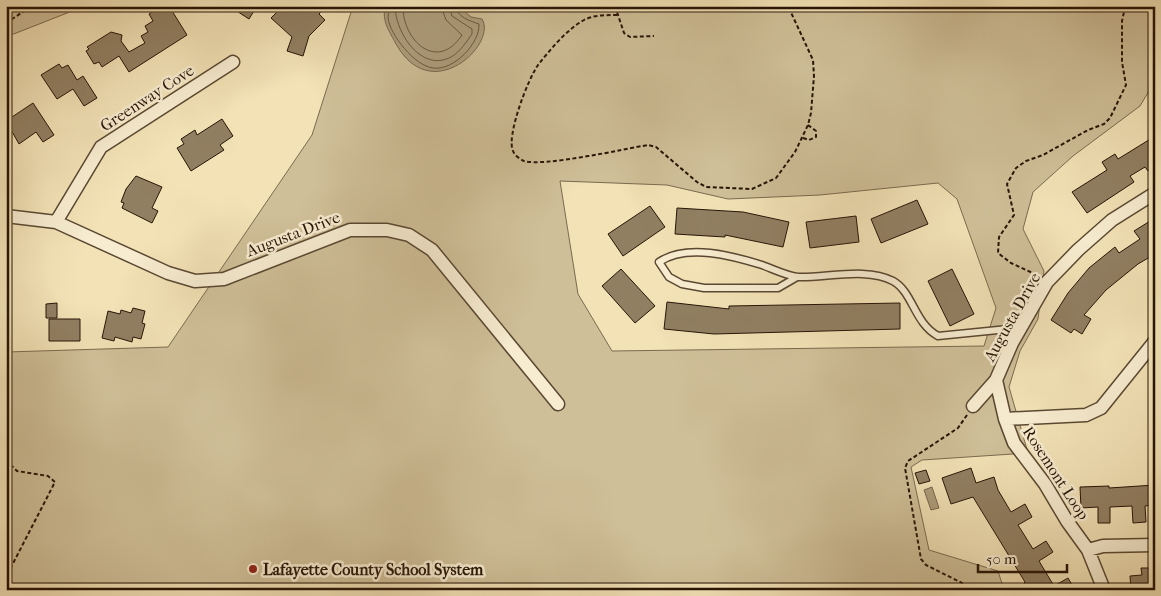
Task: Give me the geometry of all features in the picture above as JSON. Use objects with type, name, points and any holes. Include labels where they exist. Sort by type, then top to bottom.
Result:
[{"type":"street","name":"Greenway Cove","points":[[56,222],[101,147],[233,62]]},
{"type":"street","name":"Augusta Drive","points":[[973,406],[996,380],[1021,328],[1047,282],[1078,250],[1112,220],[1155,193]]},
{"type":"street","name":"Augusta Drive","points":[[6,216],[56,222],[168,272],[195,281],[224,279],[350,230],[387,230],[409,235],[432,250],[558,404]]},
{"type":"street","points":[[1004,419],[1086,415],[1101,408],[1155,342]]},
{"type":"street","name":"Rosemont Loop","points":[[996,380],[1004,419],[1014,443],[1046,484],[1067,521],[1088,550],[1104,590]]},
{"type":"street","points":[[1088,550],[1103,546],[1155,544]]},
{"type":"lane","points":[[797,277],[778,288],[704,288],[682,284],[669,277],[659,262],[666,257],[682,254],[714,254],[753,262],[797,277],[876,276],[894,281],[904,292],[923,325],[938,336],[1021,328]]},
{"type":"path","points":[[6,23],[32,6]]},
{"type":"path","points":[[615,6],[624,33],[630,37],[654,36]]},
{"type":"path","points":[[617,14],[584,20],[560,41],[537,66],[530,79],[515,122],[512,150],[516,156],[526,161],[552,161],[648,145],[656,147],[697,182],[706,187],[752,189],[776,178],[802,138],[811,113],[814,67],[788,6]]},
{"type":"path","points":[[790,9],[794,6]]},
{"type":"path","points":[[1047,282],[1026,269],[1011,264],[998,253],[1000,237],[1014,215],[1007,184],[1016,168],[1026,161],[1104,124],[1110,118],[1126,85],[1122,62],[1122,16],[1127,9],[1140,6]]},
{"type":"path","points":[[802,138],[809,140],[816,137],[816,131],[808,125]]},
{"type":"path","points":[[973,406],[958,428],[908,461],[905,468],[920,559],[926,565],[976,590]]},
{"type":"path","points":[[6,460],[17,471],[48,476],[55,482],[6,577]]},
{"type":"shaded area","points":[[6,6],[85,6],[6,37]]},
{"type":"shaded area","points":[[353,6],[1155,6],[1155,81],[1140,106],[1073,156],[1033,192],[1023,229],[1044,271],[1038,319],[1020,351],[1009,387],[1028,453],[922,460],[911,467],[929,550],[998,571],[1004,590],[6,590],[6,352],[168,347],[312,135]],"holes":[[[560,181],[667,185],[728,199],[820,195],[938,183],[957,199],[996,308],[984,346],[612,351],[578,294]]]},
{"type":"water","points":[[385,6],[458,6],[471,17],[482,19],[484,30],[480,43],[471,55],[458,65],[442,71],[426,70],[409,61],[395,42],[385,21]]},
{"type":"water","points":[[932,487],[939,508],[931,510],[924,490]]},
{"type":"building","points":[[161,6],[169,6],[187,35],[129,72],[119,56],[102,67],[99,62],[94,64],[86,51],[89,49],[87,47],[111,32],[122,35],[121,41],[129,52],[145,43],[141,36],[148,32],[145,26],[153,21],[149,14]]},
{"type":"building","points":[[229,6],[257,6],[249,19]]},
{"type":"building","points":[[283,6],[327,6],[319,14],[325,20],[309,36],[303,56],[287,51],[292,37],[271,18]]},
{"type":"building","points":[[59,64],[62,68],[68,65],[77,80],[83,76],[97,98],[84,106],[73,89],[57,99],[41,75]]},
{"type":"building","points":[[33,103],[54,135],[43,142],[36,132],[19,144],[6,121]]},
{"type":"building","points":[[222,119],[233,136],[220,145],[224,150],[191,171],[177,148],[184,144],[181,139],[195,130],[197,135]]},
{"type":"building","points":[[1152,138],[1155,143],[1155,167],[1148,171],[1145,167],[1130,176],[1134,182],[1087,213],[1072,192],[1107,170],[1102,162],[1115,154],[1118,159]]},
{"type":"building","points":[[136,176],[162,187],[152,208],[158,211],[152,223],[122,208],[124,203],[121,202],[126,189]]},
{"type":"building","points":[[917,200],[928,224],[881,243],[871,219]]},
{"type":"building","points":[[650,206],[665,227],[623,256],[608,234]]},
{"type":"building","points":[[677,208],[743,212],[789,222],[783,247],[725,235],[725,237],[675,234]]},
{"type":"building","points":[[856,216],[859,242],[810,248],[806,222]]},
{"type":"building","points":[[1155,218],[1155,254],[1138,264],[1106,290],[1084,315],[1091,319],[1082,334],[1074,329],[1071,333],[1051,320],[1068,293],[1089,268],[1115,247],[1119,253],[1140,239],[1134,231]]},
{"type":"building","points":[[621,269],[655,306],[635,323],[602,286]]},
{"type":"building","points":[[952,269],[974,314],[950,326],[928,281]]},
{"type":"building","points":[[667,302],[729,309],[729,306],[900,303],[900,329],[714,334],[664,329]]},
{"type":"building","points":[[57,303],[57,318],[46,318],[46,304]]},
{"type":"building","points":[[133,308],[145,311],[142,323],[145,324],[141,339],[133,337],[132,342],[115,337],[114,341],[102,338],[108,311],[120,314],[121,310],[131,313]]},
{"type":"building","points":[[49,319],[80,319],[80,341],[49,341]]},
{"type":"building","points":[[971,468],[976,483],[994,477],[998,490],[1011,512],[1025,504],[1032,517],[1018,525],[1033,549],[1046,541],[1053,552],[1039,561],[1054,586],[1068,578],[1075,590],[1028,590],[973,497],[951,504],[942,478]]},
{"type":"building","points":[[926,470],[930,481],[919,484],[915,473]]},
{"type":"building","points":[[1155,485],[1155,505],[1145,506],[1146,522],[1133,523],[1132,506],[1110,507],[1110,523],[1098,523],[1098,507],[1081,508],[1080,487],[1109,486],[1109,488]]},
{"type":"building","points":[[1141,568],[1153,568],[1155,589],[1131,590],[1130,576],[1142,575]]},
{"type":"place","name":"Lafayette County School System","points":[[253,569]]}]
